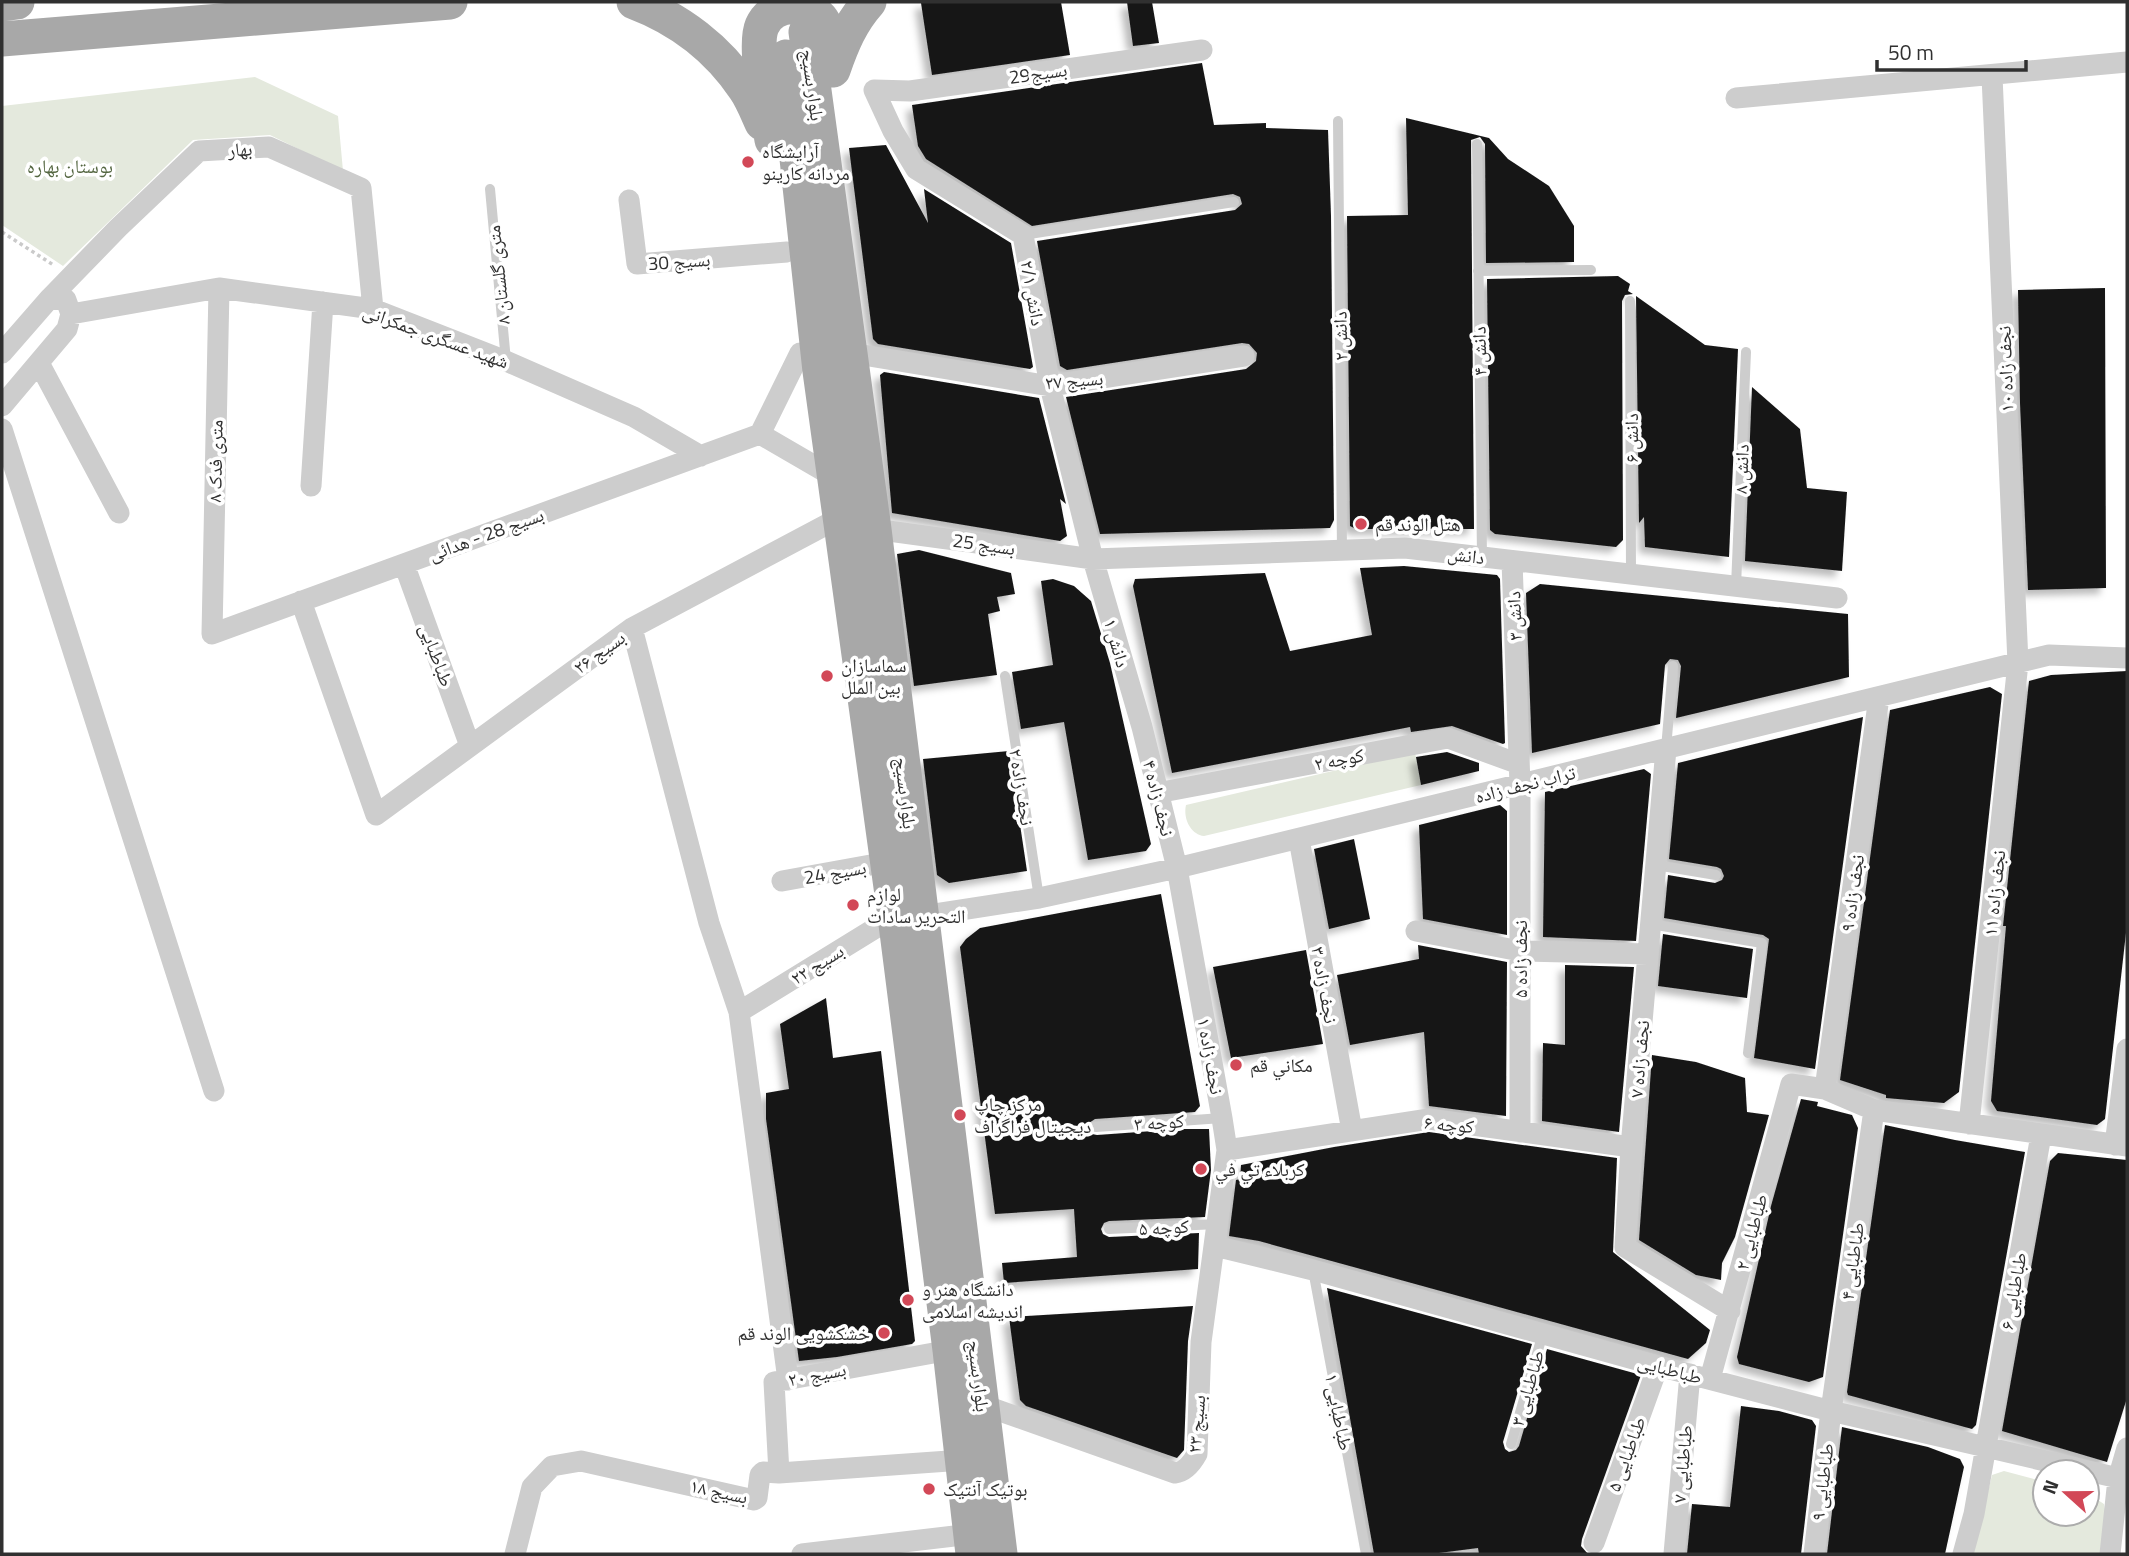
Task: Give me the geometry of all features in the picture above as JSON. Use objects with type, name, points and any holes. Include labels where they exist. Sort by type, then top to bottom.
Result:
[{"type":"main road","points":[[2,4],[17,2]]},
{"type":"main road","points":[[2,39],[450,2]]},
{"type":"main road","points":[[634,2],[682,25],[716,53],[746,90],[772,144]]},
{"type":"main road","points":[[833,70],[843,40],[869,2]]},
{"type":"main road","points":[[793,6],[805,7],[815,13],[828,32],[833,70],[856,251],[863,335],[834,362],[787,252],[759,43],[762,26],[770,15],[781,8],[793,6]]},
{"type":"main road","name":"بلوار بسیج","points":[[795,32],[834,362],[874,529],[908,916],[950,1350],[972,1544]]},
{"type":"main road","name":"بلوار بسیج","points":[[834,362],[834,477],[839,518],[887,862],[908,916],[983,1405],[1000,1554]]},
{"type":"street","name":"بسیج29","points":[[874,90],[910,91],[1202,50]]},
{"type":"street","points":[[1735,98],[2127,62]]},
{"type":"street","name":"نجف زاده ۱۰","points":[[1993,76],[2018,663]]},
{"type":"street","name":"دانش ۲/۱","points":[[874,90],[893,131],[916,169],[1023,235],[1050,386],[1093,559]]},
{"type":"street","name":"بهار","points":[[2,353],[50,298],[199,151],[269,147],[361,188],[373,309]]},
{"type":"street","name":"بسیج 30","points":[[629,200],[637,264],[787,252]]},
{"type":"street","name":"شهید عسگری جمکرانی","points":[[71,314],[219,288],[373,309],[506,361],[634,418],[701,456]]},
{"type":"street","name":"۸ متری فدک","points":[[212,634],[219,288]]},
{"type":"street","points":[[2,406],[67,328],[71,314],[66,300],[50,298]]},
{"type":"street","points":[[311,486],[323,302]]},
{"type":"street","name":"بسیج ۲۷","points":[[834,362],[1050,386],[1244,356]]},
{"type":"street","points":[[834,362],[760,434],[834,477]]},
{"type":"street","points":[[39,363],[119,513]]},
{"type":"street","points":[[2,429],[214,1091]]},
{"type":"street","name":"بسیج 28 - هدائی","points":[[212,634],[760,434]]},
{"type":"street","name":"بسیج ۲۶","points":[[301,601],[376,815],[632,628],[839,518]]},
{"type":"street","name":"بسیج 25","points":[[874,529],[1093,559]]},
{"type":"street","name":"دانش","points":[[1093,559],[1405,548],[1837,598]]},
{"type":"street","name":"دانش ۱","points":[[1093,559],[1142,727]]},
{"type":"street","name":"دانش ۳","points":[[1512,561],[1520,775]]},
{"type":"street","name":"طباطبایی","points":[[404,564],[470,746]]},
{"type":"street","points":[[632,628],[709,923],[739,1012],[788,1380]]},
{"type":"street","name":"تراب نجف زاده","points":[[908,916],[1039,898],[1177,868],[1299,839],[1520,775],[1666,749],[2049,655],[2127,658]]},
{"type":"street","name":"نجف زاده ۱۱","points":[[1969,1124],[2018,663]]},
{"type":"street","name":"نجف زاده ۹","points":[[1825,1090],[1879,697]]},
{"type":"street","name":"نجف زاده ۴","points":[[1142,727],[1177,868]]},
{"type":"street","name":"کوچه ۲","points":[[1157,793],[1448,738],[1520,775]]},
{"type":"street","name":"نجف زاده ۷","points":[[1666,749],[1631,1147],[1625,1247],[1730,1311]]},
{"type":"street","name":"نجف زاده ۵","points":[[1520,775],[1520,1132]]},
{"type":"street","name":"نجف زاده ۳","points":[[1299,839],[1352,1131]]},
{"type":"street","name":"بسیج 24","points":[[782,881],[887,862]]},
{"type":"street","name":"نجف زاده ۱","points":[[1177,868],[1227,1150],[1215,1246]]},
{"type":"street","name":"بسیج ۲۲","points":[[739,1012],[908,916]]},
{"type":"street","points":[[1416,931],[1520,951],[1648,954]]},
{"type":"street","points":[[1825,1090],[1874,1111],[2121,1146],[2127,1049]]},
{"type":"street","name":"طباطبایی ۲","points":[[1700,1377],[1730,1311],[1791,1084],[1825,1090]]},
{"type":"street","name":"طباطبایی ۴","points":[[1831,1411],[1874,1111]]},
{"type":"street","name":"کوچه ۶","points":[[1227,1150],[1429,1119],[1631,1147]]},
{"type":"street","name":"طباطبایی ۶","points":[[1963,1554],[1974,1514],[2040,1135]]},
{"type":"street","name":"طباطبایی","points":[[1215,1246],[1313,1270],[1831,1411],[2123,1479]]},
{"type":"street","name":"بسیج ۲۳","points":[[983,1405],[1175,1473],[1180,1472],[1190,1465],[1197,1454],[1201,1342],[1215,1246]]},
{"type":"street","name":"بسیج ۲۰","points":[[779,1473],[774,1382],[950,1350]]},
{"type":"street","name":"طباطبایی ۵","points":[[1594,1543],[1658,1366]]},
{"type":"street","name":"طباطبایی ۷","points":[[1674,1554],[1700,1377]]},
{"type":"street","name":"طباطبایی ۹","points":[[1814,1554],[1831,1411]]},
{"type":"street","points":[[2110,1554],[2127,1448]]},
{"type":"street","points":[[779,1473],[963,1460]]},
{"type":"street","name":"بسیج ۱۸","points":[[515,1554],[532,1488],[552,1466],[581,1461],[754,1500],[757,1498],[761,1472],[779,1473]]},
{"type":"street","points":[[802,1554],[972,1544]]},
{"type":"lane","name":"دانش ۲","points":[[1338,121],[1342,552]]},
{"type":"lane","name":"دانش ۴","points":[[1477,144],[1482,557]]},
{"type":"lane","name":"۸ متری گلستان","points":[[490,189],[506,361]]},
{"type":"lane","points":[[1023,235],[1234,202]]},
{"type":"lane","points":[[1478,271],[1591,270]]},
{"type":"lane","name":"دانش ۶","points":[[1630,301],[1630,575]]},
{"type":"lane","name":"دانش ۸","points":[[1737,586],[1746,352]]},
{"type":"lane","points":[[1666,749],[1673,666]]},
{"type":"lane","name":"نجف زاده ۲","points":[[1005,677],[1039,898]]},
{"type":"lane","points":[[1656,865],[1716,875]]},
{"type":"lane","points":[[1651,924],[1762,943],[1748,1053]]},
{"type":"lane","name":"کوچه ۳","points":[[1096,1127],[1222,1118]]},
{"type":"lane","name":"کوچه ۵","points":[[1109,1229],[1218,1224]]},
{"type":"lane","name":"طباطبایی ۱","points":[[1313,1270],[1366,1554]]},
{"type":"lane","name":"طباطبایی ۳","points":[[1511,1444],[1543,1333]]},
{"type":"path","points":[[2,232],[72,276]]},
{"type":"green space","name":"بوستان بهاره","points":[[255,77],[338,116],[343,171],[270,135],[193,140],[63,266],[2,225],[2,106]]},
{"type":"green space","points":[[1415,752],[1421,785],[1204,836],[1191,829],[1187,820],[1186,805]]},
{"type":"green space","points":[[2004,1471],[2031,1478],[2031,1528],[2101,1528],[2101,1502],[2104,1504],[2106,1518],[2102,1554],[1973,1554],[1992,1475]]},
{"type":"building","points":[[1061,2],[1070,55],[932,75],[921,3]]},
{"type":"building","points":[[1127,2],[1152,2],[1159,43],[1133,46]]},
{"type":"building","points":[[1202,63],[1214,125],[1266,123],[1266,128],[1328,130],[1334,520],[1330,528],[1100,534],[1066,397],[1246,369],[1256,361],[1257,353],[1249,344],[1242,343],[1067,370],[1060,366],[1037,241],[1235,210],[1242,204],[1240,197],[1233,194],[1032,226],[926,159],[918,146],[912,105]]},
{"type":"building","points":[[1406,118],[1489,138],[1508,159],[1549,186],[1574,226],[1574,262],[1486,263],[1485,144],[1480,137],[1471,140],[1474,529],[1356,529],[1350,526],[1347,216],[1408,215]]},
{"type":"building","points":[[886,145],[928,223],[924,189],[1011,243],[1033,367],[1030,369],[878,344],[873,339],[849,148]]},
{"type":"building","points":[[1618,276],[1630,284],[1628,291],[1633,294],[1625,295],[1622,301],[1623,540],[1616,547],[1495,534],[1490,530],[1487,279]]},
{"type":"building","points":[[2105,288],[2106,588],[2028,590],[2018,290]]},
{"type":"building","points":[[1636,296],[1705,345],[1738,349],[1729,557],[1645,547],[1644,517],[1639,523]]},
{"type":"building","points":[[884,372],[1039,398],[1066,504],[1060,499],[1067,536],[1060,541],[892,513],[880,375]]},
{"type":"building","points":[[1752,387],[1800,429],[1807,488],[1847,492],[1842,571],[1745,561]]},
{"type":"building","points":[[919,550],[1011,573],[1015,594],[997,597],[1000,611],[988,614],[997,675],[914,686],[897,554]]},
{"type":"building","points":[[1404,566],[1497,575],[1500,579],[1505,743],[1452,726],[1411,732],[1410,727],[1172,773],[1133,586],[1135,579],[1265,573],[1290,651],[1372,635],[1360,568]]},
{"type":"building","points":[[1053,579],[1074,586],[1091,601],[1110,663],[1151,844],[1146,851],[1088,860],[1064,722],[1021,729],[1012,672],[1053,665],[1041,581]]},
{"type":"building","points":[[1540,584],[1848,614],[1849,677],[1676,718],[1681,666],[1678,660],[1670,659],[1665,665],[1660,724],[1532,753],[1526,593]]},
{"type":"building","points":[[2127,671],[2127,924],[2105,1119],[2097,1125],[1997,1111],[1991,1101],[2006,926],[2003,926],[2029,681],[2051,675]]},
{"type":"building","points":[[1990,687],[2002,694],[1959,1092],[1944,1103],[1886,1098],[1886,1095],[1840,1080],[1890,710]]},
{"type":"building","points":[[1863,717],[1815,1069],[1754,1058],[1769,939],[1763,935],[1664,918],[1668,875],[1715,883],[1724,876],[1717,867],[1669,859],[1678,763]]},
{"type":"building","points":[[1009,751],[1027,871],[949,883],[937,875],[923,759]]},
{"type":"building","points":[[1447,752],[1479,763],[1479,771],[1421,785],[1416,757]]},
{"type":"building","points":[[1644,769],[1651,774],[1636,941],[1543,937],[1545,792]]},
{"type":"building","points":[[1500,805],[1507,811],[1507,935],[1423,919],[1419,825]]},
{"type":"building","points":[[1354,839],[1370,919],[1329,929],[1314,849]]},
{"type":"building","points":[[1161,894],[1200,1106],[1195,1112],[1095,1119],[1089,1123],[1088,1128],[1092,1134],[1097,1135],[1209,1129],[1211,1170],[1205,1217],[1109,1221],[1104,1223],[1101,1229],[1103,1234],[1109,1237],[1199,1233],[1198,1269],[1004,1283],[1002,1263],[1077,1257],[1074,1209],[995,1214],[960,947],[980,928]]},
{"type":"building","points":[[1663,934],[1753,949],[1747,998],[1658,986]]},
{"type":"building","points":[[1418,945],[1507,962],[1506,1116],[1429,1106],[1424,1032],[1350,1045],[1337,975],[1419,959]]},
{"type":"building","points":[[1306,950],[1323,1044],[1231,1058],[1213,967]]},
{"type":"building","points":[[1565,965],[1634,967],[1619,1132],[1542,1121],[1543,1043],[1565,1045]]},
{"type":"building","points":[[826,998],[833,1058],[881,1051],[915,1341],[912,1344],[837,1357],[799,1361],[766,1119],[766,1093],[789,1089],[780,1024]]},
{"type":"building","points":[[1652,1055],[1696,1062],[1745,1078],[1747,1112],[1769,1115],[1735,1237],[1722,1263],[1721,1280],[1696,1275],[1639,1240]]},
{"type":"building","points":[[1801,1099],[1818,1102],[1817,1106],[1852,1115],[1858,1128],[1823,1377],[1809,1382],[1739,1364],[1737,1357],[1771,1206]]},
{"type":"building","points":[[1885,1125],[2025,1152],[1976,1425],[1972,1429],[1848,1395],[1847,1392]]},
{"type":"building","points":[[1429,1132],[1617,1158],[1613,1252],[1710,1330],[1706,1343],[1688,1359],[1259,1241],[1229,1236],[1236,1180],[1240,1179],[1241,1165]]},
{"type":"building","points":[[2058,1153],[2127,1160],[2127,1398],[2107,1462],[2101,1458],[2002,1431],[2050,1161]]},
{"type":"building","points":[[1327,1288],[1532,1344],[1503,1442],[1509,1452],[1519,1446],[1547,1349],[1641,1375],[1582,1539],[1581,1546],[1588,1554],[1479,1554],[1478,1548],[1431,1554],[1374,1554]]},
{"type":"building","points":[[1193,1306],[1188,1341],[1184,1450],[1177,1458],[1026,1406],[1020,1400],[1009,1317]]},
{"type":"building","points":[[1741,1406],[1779,1411],[1812,1420],[1816,1426],[1801,1554],[1687,1554],[1692,1504],[1730,1507]]},
{"type":"building","points":[[1842,1427],[1928,1447],[1960,1459],[1964,1467],[1945,1554],[1827,1554]]},
{"type":"place","name":"آرایشگاه مردانه کارینو","points":[[748,162]]},
{"type":"place","name":"هتل الوند قم","points":[[1361,524]]},
{"type":"place","name":"سماسازان بین الملل","points":[[827,676]]},
{"type":"place","name":"لوازم التحریر سادات","points":[[853,905]]},
{"type":"place","name":"مكاني قم","points":[[1236,1065]]},
{"type":"place","name":"مرکز چاپ دیجیتال فراگراف","points":[[960,1115]]},
{"type":"place","name":"كربلاء تي في","points":[[1201,1169]]},
{"type":"place","name":"دانشگاه هنر و اندیشه اسلامی","points":[[908,1300]]},
{"type":"place","name":"خشکشویی الوند قم","points":[[884,1333]]},
{"type":"place","name":"بوتیک آنتیک","points":[[929,1489]]}]
